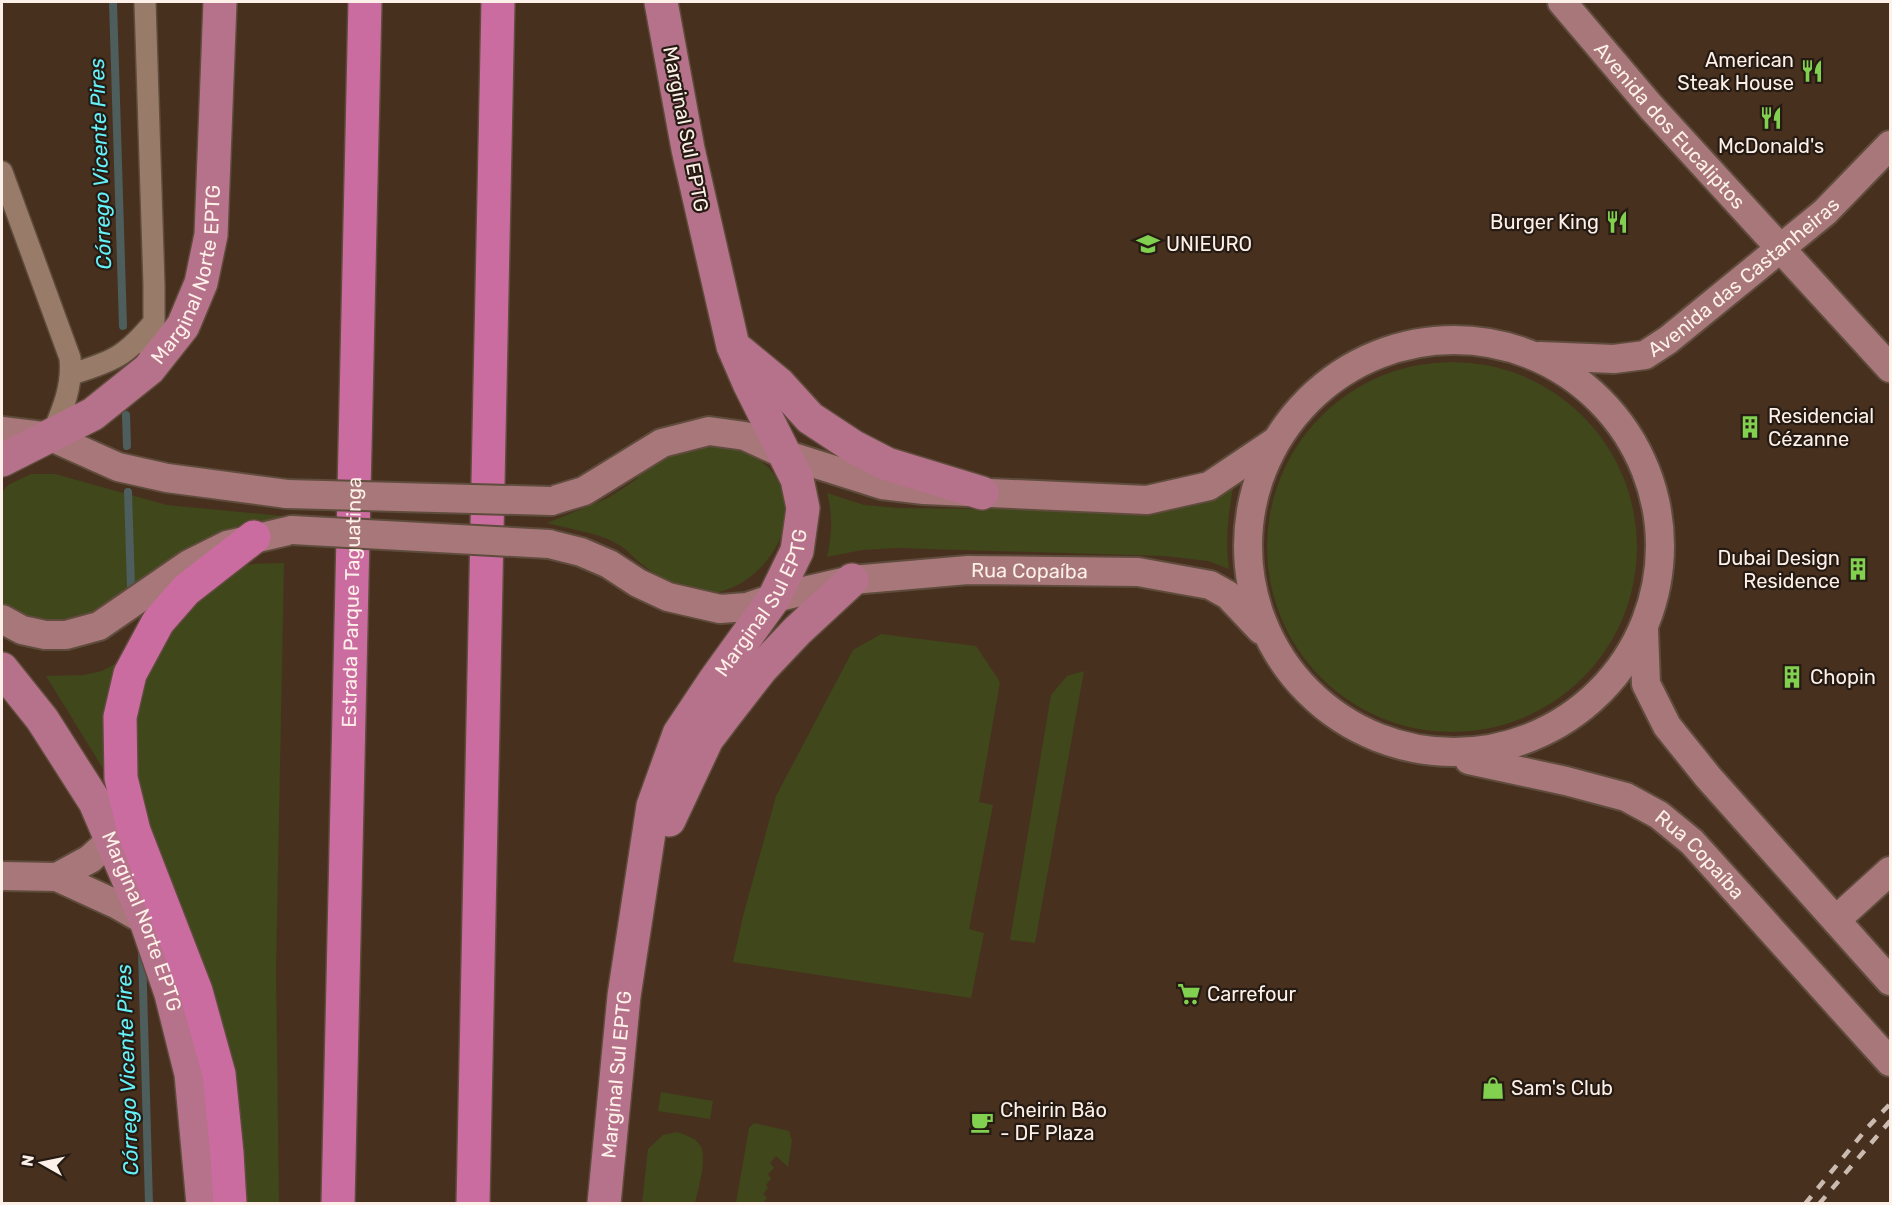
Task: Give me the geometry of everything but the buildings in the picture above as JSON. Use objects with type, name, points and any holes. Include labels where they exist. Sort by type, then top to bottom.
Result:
[{"type":"highway","name":"Estrada Parque Taguatinga","points":[[338,1203],[365,2]]},
{"type":"highway","points":[[473,1203],[498,2]]},
{"type":"highway","points":[[230,1203],[219,1074],[196,991],[134,831],[121,778],[120,717],[130,674],[158,622],[186,590],[254,537]]},
{"type":"main road","name":"Marginal Norte EPTG","points":[[2,460],[88,417],[148,369],[183,326],[201,283],[211,235],[220,2]]},
{"type":"main road","name":"Marginal Sul EPTG","points":[[604,1203],[624,996],[653,806],[680,734],[715,680],[774,598],[797,551],[803,508],[797,478],[733,346],[688,149],[662,2]]},
{"type":"main road","name":"Avenida dos Eucaliptos","points":[[1562,2],[1651,107],[1890,368]]},
{"type":"main road","name":"Avenida das Castanheiras","points":[[1538,356],[1614,359],[1645,355],[1668,340],[1825,212],[1890,145]]},
{"type":"main road","points":[[1267,635],[1251,587],[1248,537],[1256,487],[1276,441],[1291,419],[1323,386],[1362,361],[1405,345],[1450,338],[1496,342],[1538,356],[1593,391],[1633,442],[1657,502],[1660,567],[1644,631],[1646,684],[1667,726],[1708,777],[1890,981]]},
{"type":"main road","points":[[733,346],[779,384],[810,418],[854,447],[887,464],[982,493]]},
{"type":"main road","points":[[2,431],[51,437],[118,467],[167,478],[287,494],[551,501],[584,491],[662,443],[708,431],[745,436],[784,454],[882,485],[924,490],[1147,500],[1209,486],[1276,441]]},
{"type":"main road","name":"Rua Copaíba","points":[[2,618],[22,630],[45,635],[66,635],[99,626],[189,564],[227,545],[292,530],[549,544],[580,552],[609,564],[638,583],[668,597],[720,609],[747,607],[774,598],[852,580],[968,570],[1138,572],[1210,585],[1228,595],[1267,635],[1297,683],[1339,720],[1390,745],[1566,781],[1626,797],[1659,815],[1692,842],[1890,1062]]},
{"type":"main road","points":[[642,882],[707,739],[761,669],[797,631],[852,580]]},
{"type":"main road","points":[[1445,755],[1506,748],[1563,724],[1610,683],[1644,631]]},
{"type":"main road","name":"Marginal Norte EPTG","points":[[2,669],[42,719],[95,802],[146,921],[171,994],[191,1074],[203,1203]]},
{"type":"main road","points":[[57,877],[90,859],[111,840]]},
{"type":"main road","points":[[1837,919],[1890,871]]},
{"type":"main road","points":[[2,876],[57,877],[118,904],[146,921]]},
{"type":"street","points":[[145,2],[154,322],[148,369]]},
{"type":"street","points":[[2,172],[70,358],[72,374],[69,391],[51,437]]},
{"type":"street","points":[[72,374],[115,359],[134,346],[154,322]]},
{"type":"green space","points":[[1452,362],[1488,365],[1523,376],[1555,393],[1583,416],[1606,444],[1623,476],[1634,511],[1637,547],[1634,583],[1623,618],[1606,650],[1583,678],[1555,701],[1523,718],[1488,729],[1452,732],[1416,729],[1381,718],[1349,701],[1321,678],[1298,650],[1281,618],[1270,583],[1267,547],[1270,511],[1281,476],[1298,444],[1321,416],[1349,393],[1381,376],[1416,365]]},
{"type":"green space","points":[[717,443],[747,453],[763,463],[779,483],[786,505],[784,528],[774,550],[759,569],[740,584],[717,592],[692,593],[656,575],[613,542],[547,523],[608,498],[634,481],[646,469],[677,450]]},
{"type":"green space","points":[[31,474],[55,474],[167,505],[293,517],[250,524],[126,604],[56,635],[2,609],[2,492],[8,485]]},
{"type":"green space","points":[[1233,488],[1227,548],[1229,569],[1208,561],[1164,556],[897,548],[862,550],[827,557],[831,525],[827,493],[864,505],[898,508],[1162,511],[1209,501]]},
{"type":"green space","points":[[284,563],[276,970],[279,1203],[241,1203],[131,774],[130,729],[143,675],[167,631],[183,611],[220,579],[246,565]]},
{"type":"green space","points":[[881,634],[976,646],[1000,682],[979,802],[993,805],[969,929],[984,933],[971,998],[733,962],[743,916],[776,796],[853,650]]},
{"type":"green space","points":[[129,656],[107,775],[46,676],[84,675],[102,671]]},
{"type":"green space","points":[[1084,671],[1035,943],[1010,940],[1051,695],[1067,676]]},
{"type":"green space","points":[[661,1092],[713,1101],[710,1119],[658,1111]]},
{"type":"green space","points":[[754,1123],[789,1131],[792,1141],[788,1167],[776,1156],[770,1163],[774,1168],[768,1174],[771,1179],[763,1194],[767,1198],[763,1203],[736,1203],[749,1128]]},
{"type":"green space","points":[[677,1132],[697,1141],[703,1152],[695,1203],[642,1203],[648,1149],[663,1135]]},
{"type":"waterway","name":"Córrego Vicente Pires","points":[[113,2],[123,326]]},
{"type":"waterway","name":"Córrego Vicente Pires","points":[[126,415],[127,446]]},
{"type":"waterway","name":"Córrego Vicente Pires","points":[[128,492],[131,587]]},
{"type":"waterway","name":"Córrego Vicente Pires","points":[[142,951],[149,1204]]},
{"type":"railway","points":[[1805,1204],[1868,1127],[1890,1104]]},
{"type":"railway","points":[[1819,1204],[1890,1121]]},
{"type":"place","name":"American Steak House","points":[[1812,71]]},
{"type":"place","name":"McDonald's","points":[[1771,118]]},
{"type":"place","name":"Burger King","points":[[1617,222]]},
{"type":"place","name":"UNIEURO","points":[[1148,244]]},
{"type":"place","name":"Residencial Cézanne","points":[[1750,427]]},
{"type":"place","name":"Dubai Design Residence","points":[[1858,569]]},
{"type":"place","name":"Chopin","points":[[1792,677]]},
{"type":"place","name":"Carrefour","points":[[1189,994]]},
{"type":"place","name":"Sam's Club","points":[[1493,1088]]},
{"type":"place","name":"Cheirin Bão - DF Plaza","points":[[982,1122]]}]
